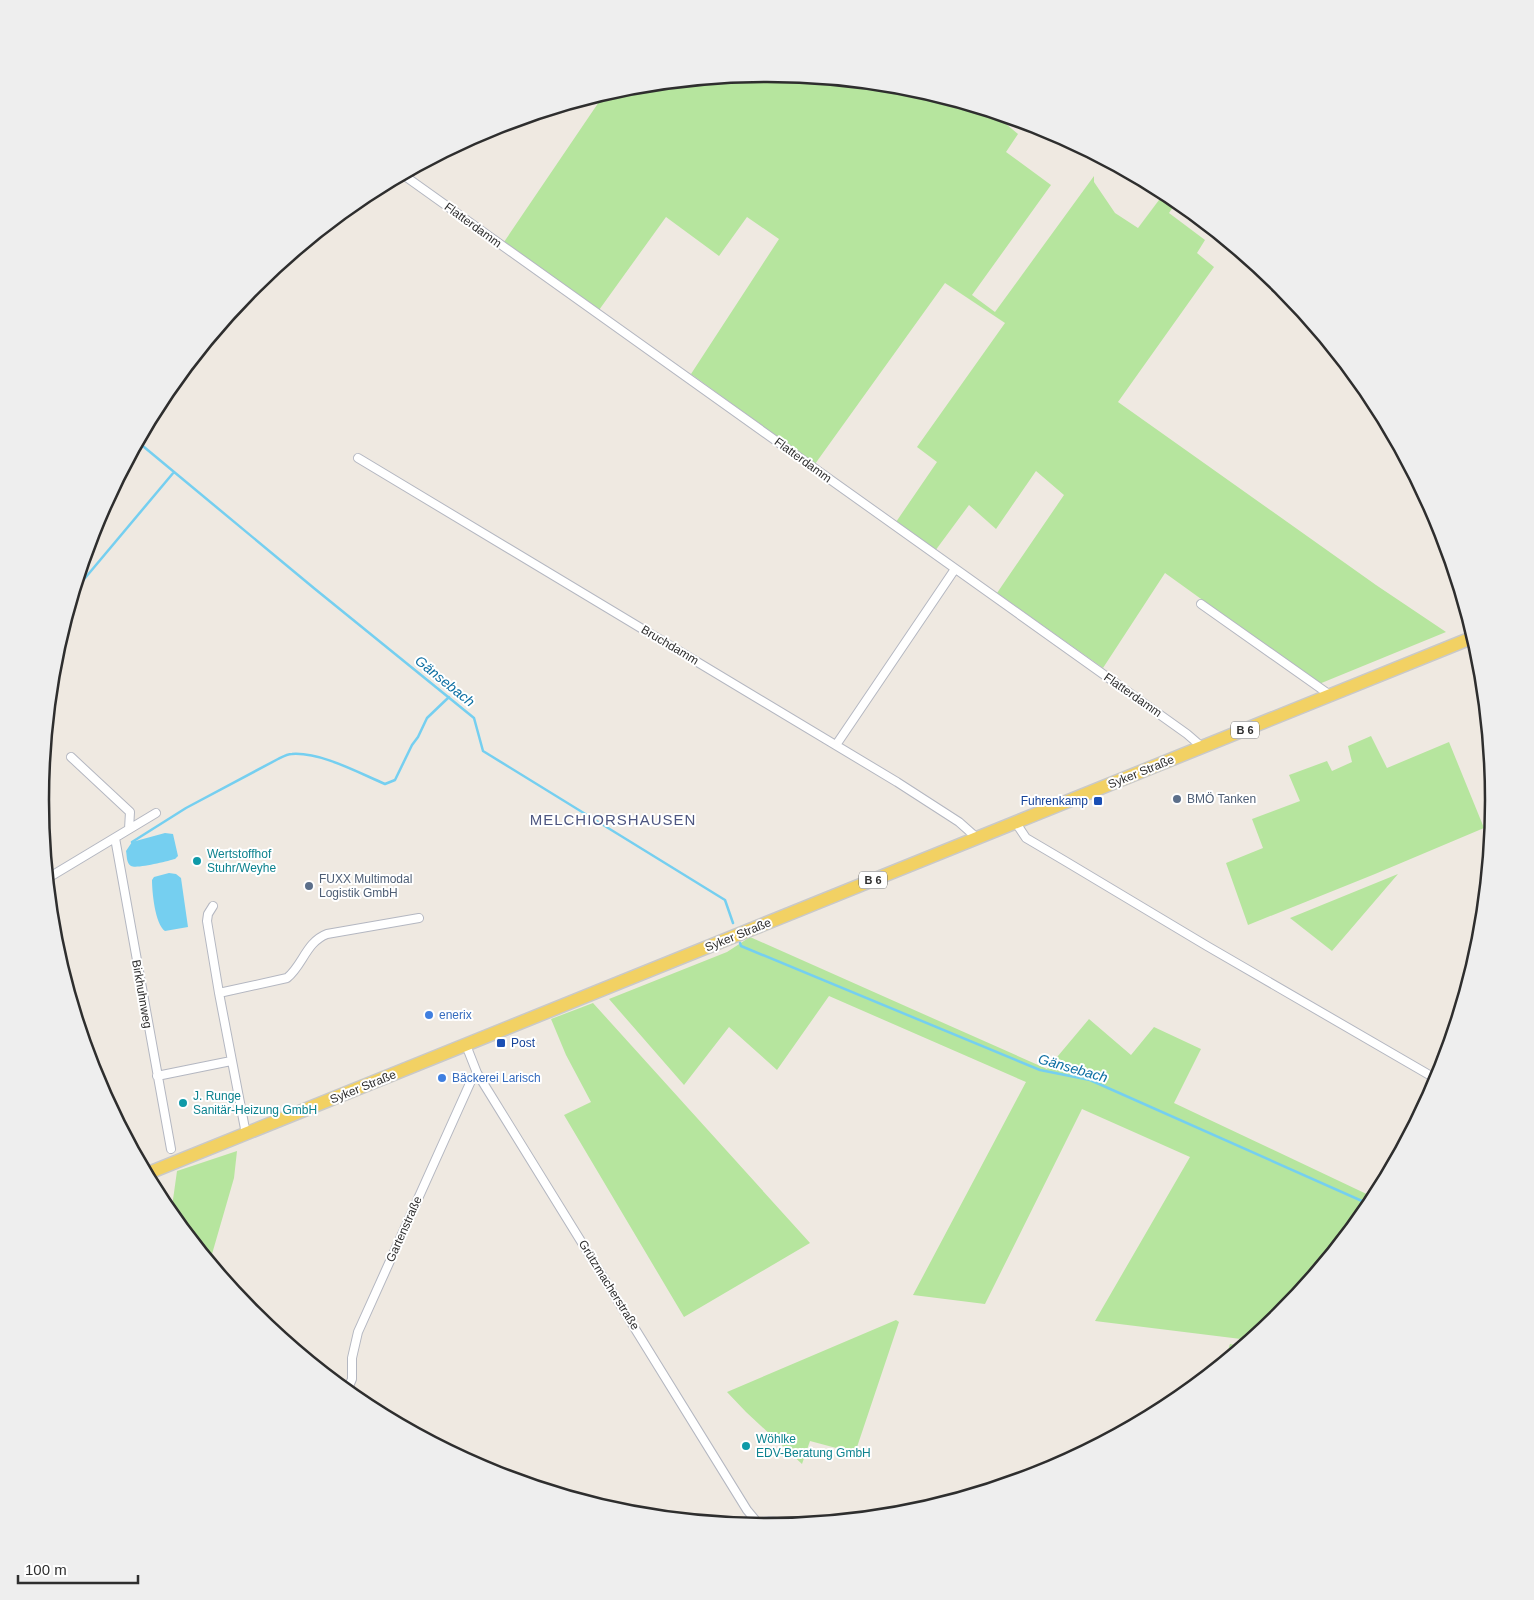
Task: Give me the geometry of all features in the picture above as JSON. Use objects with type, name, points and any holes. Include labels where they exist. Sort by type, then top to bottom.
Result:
[{"type":"main road","name":"Syker Straße","points":[[153,1171],[1467,640]]},
{"type":"street","name":"Flatterdamm","points":[[408,178],[1188,734],[1202,747]]},
{"type":"street","name":"Bruchdamm","points":[[358,458],[836,746],[959,822],[977,838]]},
{"type":"street","points":[[836,746],[955,569]]},
{"type":"street","points":[[1201,604],[1330,695]]},
{"type":"street","points":[[71,756],[130,812],[129,829]]},
{"type":"street","points":[[53,875],[156,813]]},
{"type":"street","points":[[1016,823],[1026,838],[1203,944],[1431,1076]]},
{"type":"street","name":"Birkhuhnweg","points":[[115,838],[171,1149]]},
{"type":"street","points":[[213,906],[208,914],[207,921],[246,1134]]},
{"type":"street","points":[[219,993],[287,978],[294,973],[311,944],[318,937],[419,918]]},
{"type":"street","name":"Grützmacherstraße","points":[[466,1045],[478,1073],[753,1518]]},
{"type":"street","points":[[157,1076],[232,1061]]},
{"type":"street","name":"Gartenstraße","points":[[350,1384],[352,1379],[352,1358],[358,1332],[470,1081],[478,1073]]},
{"type":"green space","points":[[720,83],[814,83],[861,88],[907,96],[953,106],[1004,122],[1018,134],[1006,152],[1051,185],[972,295],[995,312],[1094,176],[1094,182],[1115,213],[1138,228],[1160,199],[1173,208],[1169,213],[1205,240],[1197,253],[1214,267],[1118,402],[1376,585],[1446,632],[1319,684],[1165,573],[1103,668],[997,593],[1064,495],[1036,471],[996,529],[969,505],[935,551],[896,522],[937,462],[917,447],[1005,323],[945,283],[815,464],[691,374],[779,239],[747,217],[719,256],[666,217],[599,310],[504,242],[599,102],[673,88]]},
{"type":"green space","points":[[1371,736],[1387,768],[1449,742],[1484,828],[1248,925],[1226,863],[1263,848],[1252,819],[1300,801],[1289,775],[1327,761],[1332,771],[1352,762],[1348,746]]},
{"type":"green space","points":[[1398,874],[1332,951],[1290,918]]},
{"type":"green space","points":[[750,937],[1047,1069],[1089,1019],[1131,1055],[1154,1027],[1201,1049],[1174,1103],[1367,1194],[1337,1237],[1307,1274],[1242,1339],[1095,1321],[1190,1157],[1082,1109],[985,1304],[913,1295],[1026,1082],[829,996],[777,1070],[729,1027],[684,1085],[609,999],[727,952]]},
{"type":"green space","points":[[593,1003],[810,1243],[684,1317],[564,1115],[591,1102],[566,1055],[551,1019]]},
{"type":"green space","points":[[237,1151],[234,1178],[212,1255],[173,1203],[177,1171]]},
{"type":"green space","points":[[896,1320],[899,1322],[855,1453],[810,1441],[802,1464],[727,1392]]},
{"type":"green space","points":[[1230,1344],[1235,1345],[1228,1351]]},
{"type":"water","points":[[165,833],[173,834],[178,856],[175,859],[134,867],[129,865],[126,851],[132,842]]},
{"type":"water","points":[[169,873],[176,874],[181,878],[188,927],[165,931],[156,915],[152,880],[154,877]]},
{"type":"waterway","name":"Gänsebach","points":[[142,446],[474,718],[483,751],[725,900],[733,923]]},
{"type":"waterway","points":[[84,580],[174,472]]},
{"type":"waterway","points":[[132,842],[186,808],[288,754],[315,756],[352,769],[385,784],[395,780],[427,718],[449,697]]},
{"type":"waterway","name":"Gänsebach","points":[[740,943],[741,946],[1040,1070],[1090,1080],[1362,1201]]},
{"type":"place","name":"BMÖ Tanken","points":[[1177,799]]},
{"type":"place","name":"Fuhrenkamp","points":[[1098,801]]},
{"type":"place","name":"Wertstoffhof Stuhr/Weyhe","points":[[197,861]]},
{"type":"place","name":"FUXX Multimodal Logistik GmbH","points":[[309,886]]},
{"type":"place","name":"enerix","points":[[429,1015]]},
{"type":"place","name":"Post","points":[[501,1043]]},
{"type":"place","name":"Bäckerei Larisch","points":[[442,1078]]},
{"type":"place","name":"J. Runge Sanitär-Heizung GmbH","points":[[183,1103]]},
{"type":"place","name":"Wöhlke EDV-Beratung GmbH","points":[[746,1446]]},
{"type":"district","name":"MELCHIORSHAUSEN","points":[[613,819]]}]
